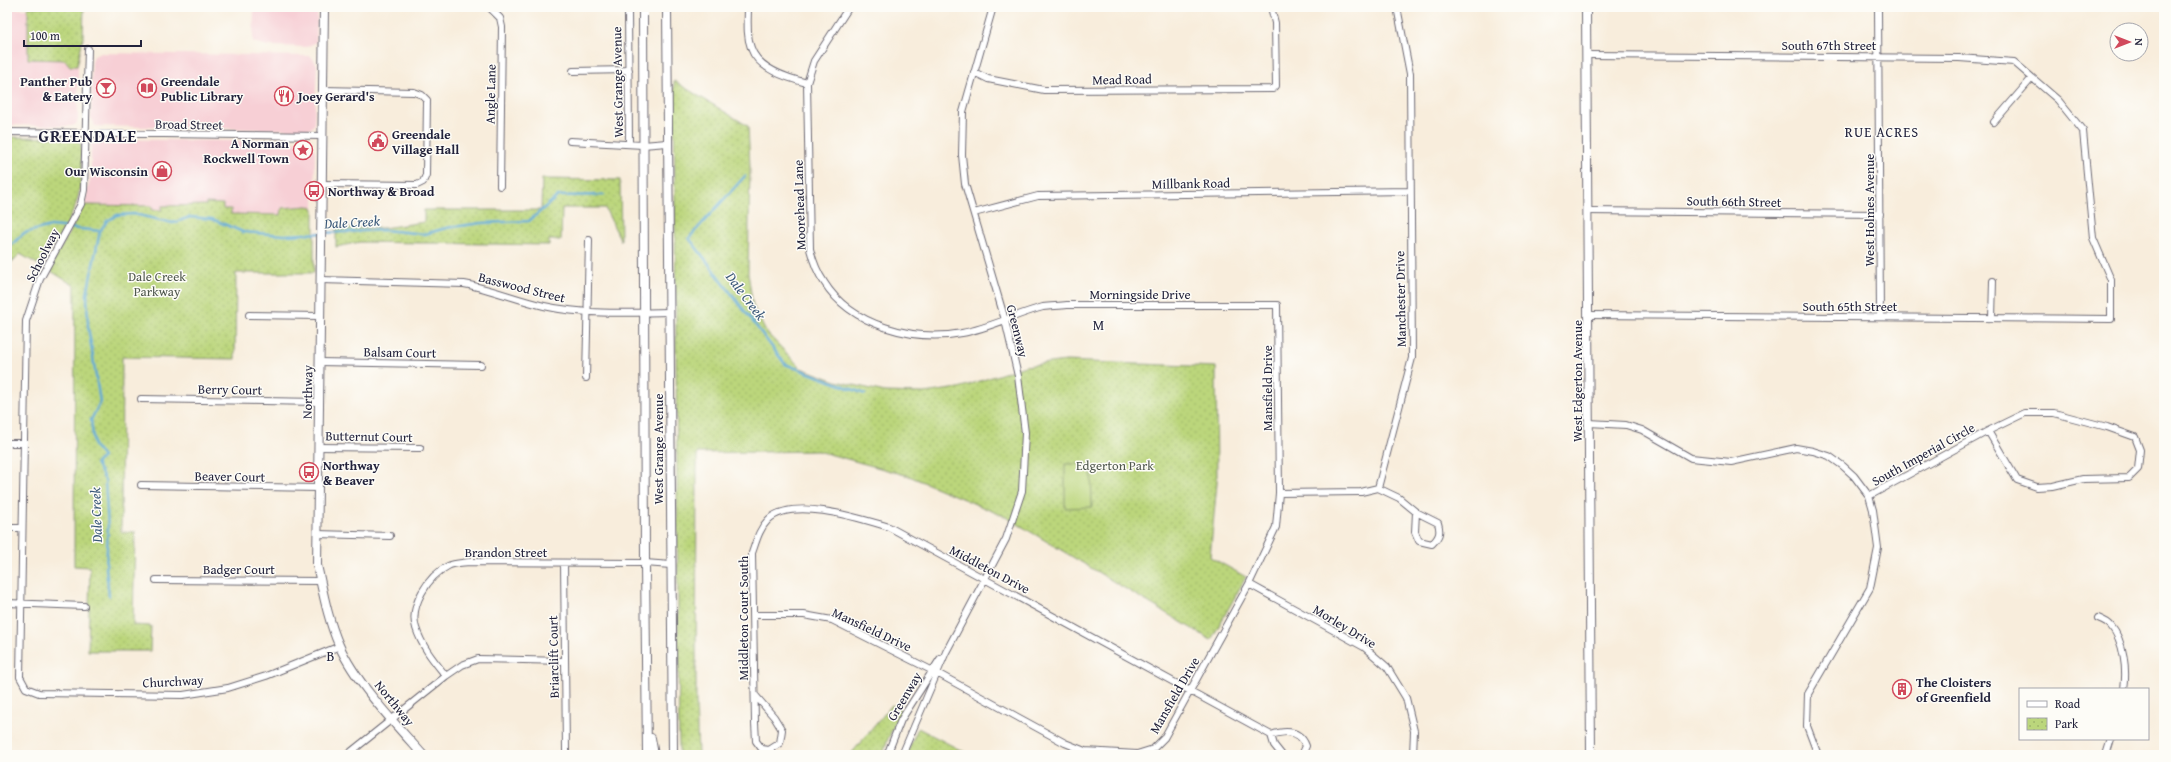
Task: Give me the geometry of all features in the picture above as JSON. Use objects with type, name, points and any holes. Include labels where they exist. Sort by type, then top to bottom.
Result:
[{"type":"street","name":"Northway","points":[[324,7],[317,565],[328,614],[340,646],[357,675],[392,720],[424,755]]},
{"type":"street","name":"Angle Lane","points":[[489,7],[500,18],[502,27],[500,186]]},
{"type":"street","name":"West Grange Avenue","points":[[628,7],[629,143],[643,145],[667,143]]},
{"type":"street","name":"West Grange Avenue","points":[[643,7],[644,563],[647,755]]},
{"type":"street","name":"West Grange Avenue","points":[[667,7],[673,755]]},
{"type":"street","points":[[748,7],[748,34],[751,48],[760,63],[793,80],[807,83]]},
{"type":"street","name":"Moorehead Lane","points":[[848,7],[814,61],[807,83],[810,249],[815,267],[825,284],[844,304],[872,323],[917,336],[944,336],[963,333],[1005,320]]},
{"type":"street","name":"Greenway","points":[[887,755],[901,720],[946,652],[1006,539],[1022,490],[1025,433],[1018,376],[1005,320],[965,184],[962,155],[963,112],[993,7]]},
{"type":"street","name":"Mead Road","points":[[974,72],[988,79],[1044,90],[1273,88],[1276,86],[1275,23],[1271,7]]},
{"type":"street","name":"Manchester Drive","points":[[1378,488],[1412,358],[1410,74],[1397,7]]},
{"type":"street","name":"West Edgerton Avenue","points":[[1586,7],[1591,755]]},
{"type":"street","name":"West Holmes Avenue","points":[[1878,7],[1880,57],[1880,317]]},
{"type":"street","name":"Schoolway","points":[[26,688],[20,677],[22,604],[21,528],[26,320],[40,280],[81,204],[84,190],[87,146],[85,133],[88,49]]},
{"type":"street","name":"South 67th Street","points":[[1586,55],[1959,58],[2014,62],[2058,100],[2083,131],[2093,238],[2111,280],[2111,319]]},
{"type":"street","points":[[573,71],[629,70]]},
{"type":"street","points":[[1994,122],[2032,78]]},
{"type":"street","points":[[322,184],[417,186],[423,182],[426,168],[427,100],[422,95],[414,92],[323,90]]},
{"type":"street","name":"Broad Street","points":[[7,132],[322,136]]},
{"type":"street","points":[[570,141],[629,143]]},
{"type":"street","name":"Millbank Road","points":[[974,213],[1038,196],[1410,191]]},
{"type":"street","name":"South 66th Street","points":[[1587,211],[1880,214]]},
{"type":"street","points":[[586,378],[589,240]]},
{"type":"street","name":"Basswood Street","points":[[321,280],[464,284],[488,288],[543,306],[588,311],[669,312]]},
{"type":"street","points":[[1992,318],[1993,281]]},
{"type":"street","name":"Morningside Drive","points":[[1005,320],[1044,307],[1068,305],[1277,305]]},
{"type":"street","name":"Mansfield Drive","points":[[754,615],[804,615],[832,620],[934,672],[1065,743],[1085,751],[1137,754],[1153,749],[1164,738],[1191,690],[1249,584],[1276,527],[1279,493],[1277,305]]},
{"type":"street","points":[[249,315],[320,316]]},
{"type":"street","name":"South 65th Street","points":[[1588,315],[2111,319]]},
{"type":"street","name":"Balsam Court","points":[[319,362],[481,365]]},
{"type":"street","name":"Berry Court","points":[[141,399],[318,402]]},
{"type":"street","name":"South Imperial Circle","points":[[1869,496],[1988,431],[2025,413],[2054,413],[2135,437],[2140,450],[2138,469],[2130,478],[2083,479],[2052,486],[2037,487],[2017,480],[1988,431]]},
{"type":"street","points":[[1589,423],[1626,425],[1642,430],[1691,458],[1731,462],[1789,449],[1813,451],[1829,456],[1843,466],[1854,476],[1869,496],[1873,510],[1878,548],[1870,588],[1808,694],[1807,726],[1818,755]]},
{"type":"street","points":[[7,443],[23,443]]},
{"type":"street","name":"Butternut Court","points":[[318,447],[420,448]]},
{"type":"street","name":"Beaver Court","points":[[141,485],[318,488]]},
{"type":"street","points":[[1279,493],[1361,492],[1378,488],[1399,498],[1416,512],[1438,523],[1440,530],[1438,539],[1432,544],[1419,541],[1415,532],[1416,512]]},
{"type":"street","name":"Middleton Drive","points":[[768,520],[786,511],[808,510],[852,515],[889,527],[1272,735]]},
{"type":"street","name":"Middleton Court South","points":[[755,695],[774,717],[782,730],[780,743],[769,750],[762,749],[756,741],[755,695],[754,615],[752,554],[759,534],[768,520]]},
{"type":"street","points":[[7,528],[21,528]]},
{"type":"street","points":[[317,534],[390,536]]},
{"type":"street","name":"Brandon Street","points":[[446,676],[423,646],[416,627],[416,610],[422,591],[434,575],[449,565],[469,562],[644,563],[671,565]]},
{"type":"street","name":"Briarclift Court","points":[[564,563],[566,751]]},
{"type":"street","name":"Badger Court","points":[[156,580],[321,580]]},
{"type":"street","name":"Morley Drive","points":[[1249,584],[1364,647],[1388,667],[1406,698],[1414,731],[1413,755]]},
{"type":"street","points":[[7,603],[84,606]]},
{"type":"street","points":[[2098,618],[2111,625],[2117,636],[2124,666],[2124,688]]},
{"type":"street","name":"Churchway","points":[[26,688],[39,694],[183,695],[228,688],[266,676],[340,646]]},
{"type":"street","points":[[347,755],[462,665],[478,659],[564,661]]},
{"type":"street","name":"Greenway","points":[[902,755],[934,672]]},
{"type":"street","points":[[646,710],[654,755]]},
{"type":"street","points":[[1282,755],[1274,745],[1272,735],[1283,732],[1296,733],[1303,738],[1306,746],[1302,755]]},
{"type":"street","points":[[2106,755],[2111,740]]},
{"type":"shaded area","points":[[28,7],[84,7],[83,38],[78,65],[78,120],[76,124],[72,126],[7,125],[7,9],[28,9]]},
{"type":"shaded area","points":[[254,7],[318,7],[316,42],[307,47],[268,46],[253,42]]},
{"type":"shaded area","points":[[100,53],[311,56],[317,65],[314,125],[307,130],[95,126],[91,118],[92,61],[94,56]]},
{"type":"shaded area","points":[[95,139],[310,142],[315,151],[314,209],[308,206],[282,209],[282,215],[231,214],[231,209],[223,209],[223,204],[162,206],[162,210],[152,210],[151,206],[84,205],[91,175],[91,145]]},
{"type":"green space","points":[[28,7],[84,7],[83,38],[77,66],[70,66],[65,60],[28,59]]},
{"type":"green space","name":"Edgerton Park","points":[[674,81],[748,126],[750,167],[748,273],[753,306],[766,332],[801,368],[836,381],[885,392],[924,393],[959,388],[1025,366],[1066,361],[1216,367],[1217,483],[1210,557],[1246,577],[1211,640],[1006,517],[909,476],[818,451],[697,453],[696,700],[698,755],[679,755]]},
{"type":"green space","points":[[7,137],[74,138],[81,144],[82,164],[78,197],[72,215],[41,266],[20,254],[7,267]]},
{"type":"green space","points":[[542,179],[620,180],[621,241],[605,208],[562,208],[561,240],[549,240],[549,245],[360,242],[336,247],[336,228],[383,228],[424,222],[424,210],[541,210]]},
{"type":"green space","name":"Dale Creek Parkway","points":[[206,203],[223,204],[223,209],[231,209],[231,214],[281,215],[282,208],[308,206],[314,209],[314,273],[236,273],[235,359],[122,357],[121,532],[135,532],[133,625],[151,626],[150,651],[88,651],[90,567],[74,566],[75,286],[49,270],[84,205],[152,206],[152,210],[162,210],[162,206],[206,205]]},
{"type":"green space","points":[[1065,464],[1091,464],[1092,507],[1065,508]]},
{"type":"green space","points":[[892,705],[901,710],[887,741],[883,755],[850,755]]},
{"type":"green space","points":[[918,728],[970,755],[906,755]]},
{"type":"waterway","name":"Dale Creek","points":[[745,176],[689,238],[785,364],[865,394]]},
{"type":"waterway","name":"Dale Creek","points":[[7,249],[24,233],[51,226],[100,231],[107,221],[117,215],[134,214],[173,223],[190,217],[212,219],[243,232],[284,235],[384,230],[425,234],[446,228],[481,223],[529,221],[558,196],[604,195]]},
{"type":"waterway","name":"Dale Creek","points":[[100,231],[87,294],[88,326],[100,402],[91,420],[94,446],[103,457],[96,463],[105,480],[108,529],[106,568],[109,596]]},
{"type":"place","name":"Panther Pub & Eatery","points":[[106,88]]},
{"type":"place","name":"Greendale Public Library","points":[[147,88]]},
{"type":"place","name":"Joey Gerard's","points":[[284,96]]},
{"type":"place","name":"Greendale Village Hall","points":[[378,141]]},
{"type":"place","name":"A Norman Rockwell Town","points":[[303,150]]},
{"type":"place","name":"Our Wisconsin","points":[[162,171]]},
{"type":"place","name":"Northway & Broad","points":[[314,191]]},
{"type":"place","name":"Northway & Beaver","points":[[309,472]]},
{"type":"place","name":"The Cloisters of Greenfield","points":[[1902,689]]},
{"type":"district","name":"RUE ACRES","points":[[1882,132]]},
{"type":"district","name":"GREENDALE","points":[[88,136]]},
{"type":"district","name":"M","points":[[1099,325]]},
{"type":"district","name":"B","points":[[331,656]]}]
